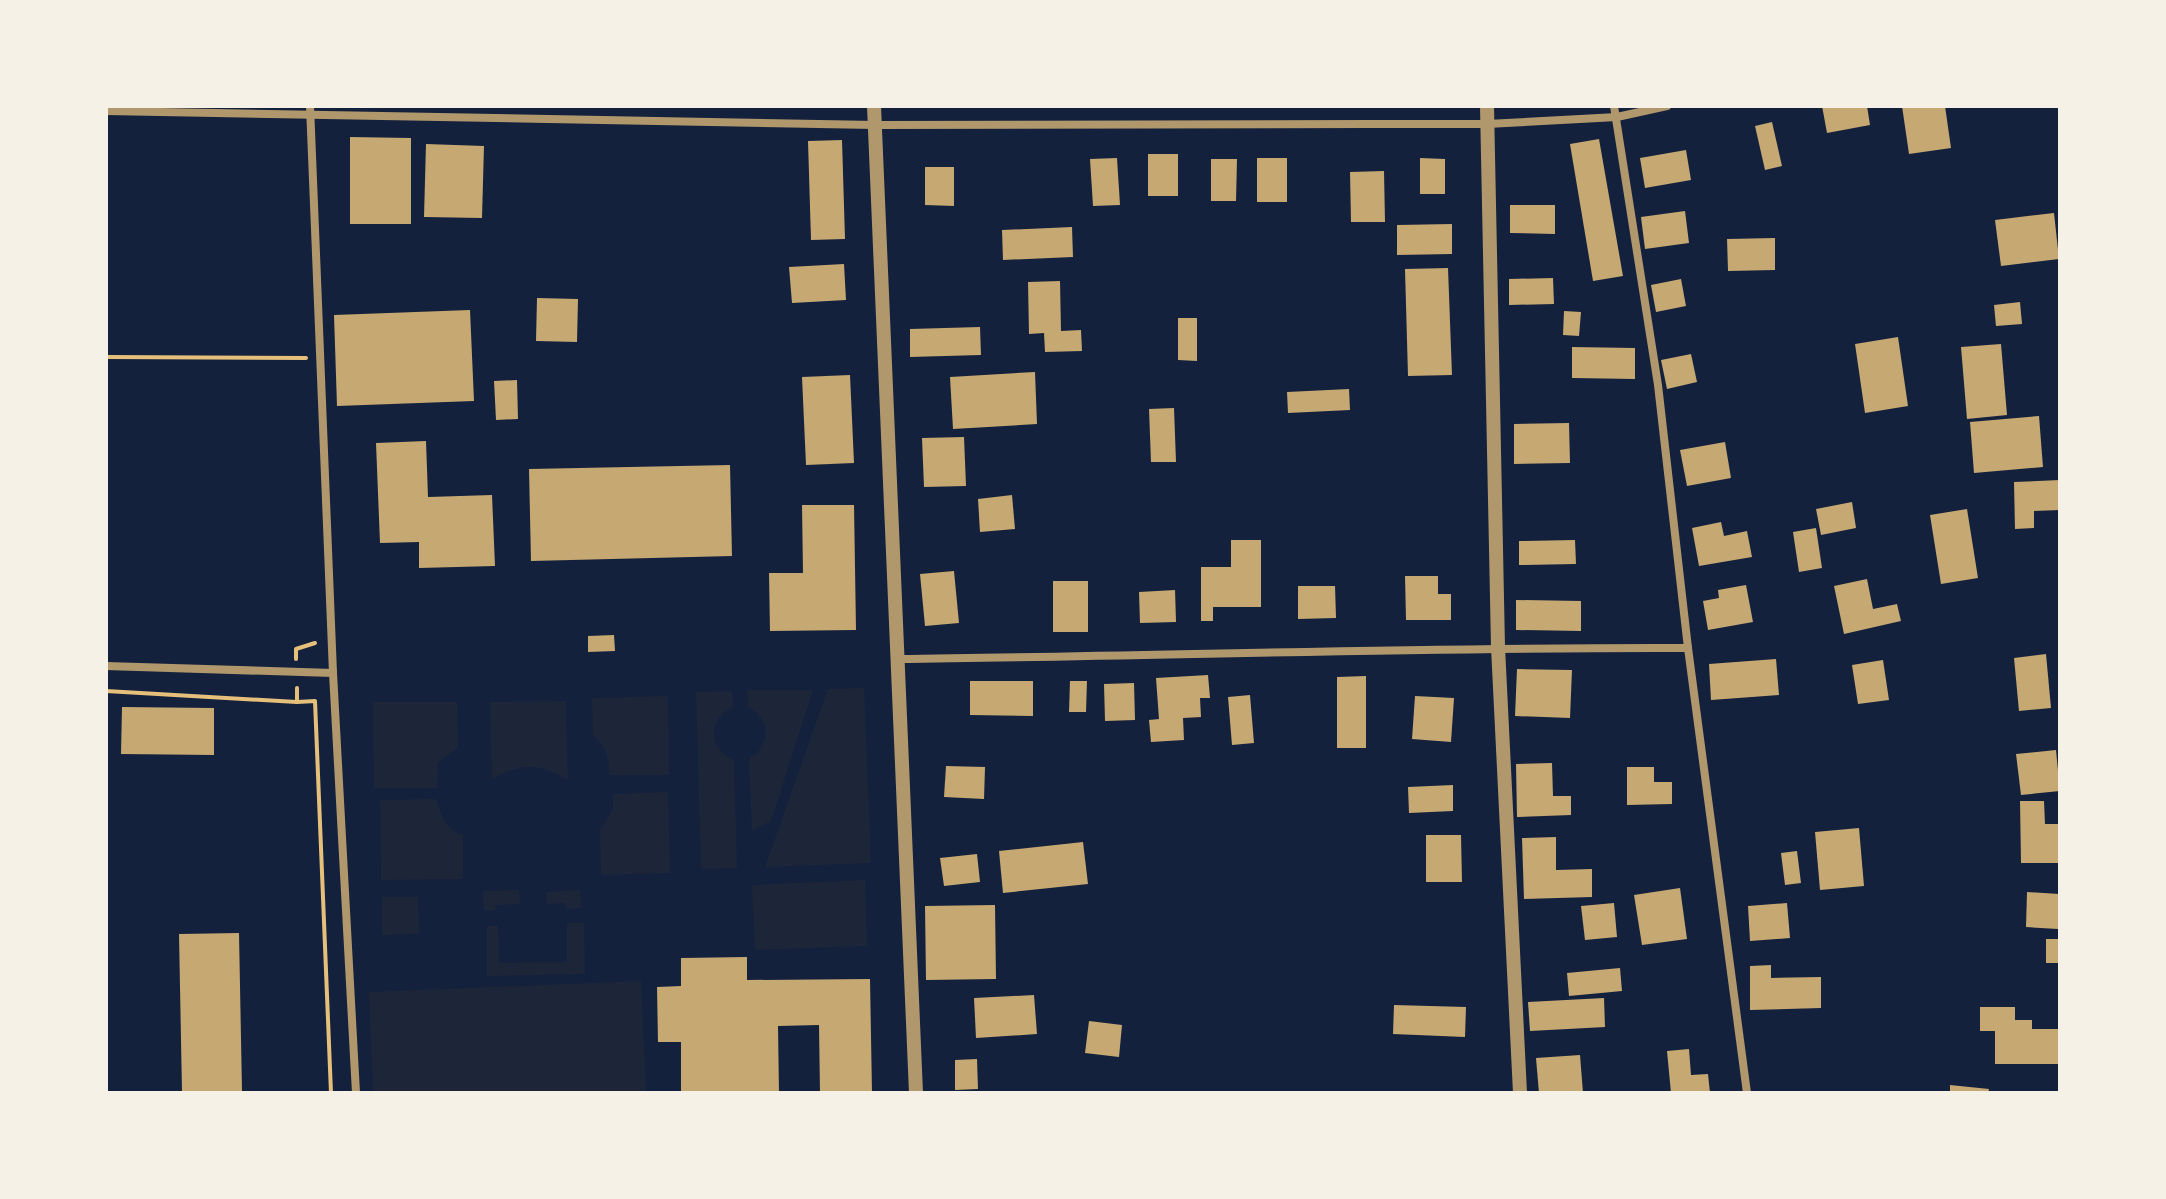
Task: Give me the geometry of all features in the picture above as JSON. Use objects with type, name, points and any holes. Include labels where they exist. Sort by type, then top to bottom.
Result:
[{"type":"street","points":[[874,106],[916,1093]]},
{"type":"street","points":[[1487,106],[1498,647],[1520,1093]]},
{"type":"street","points":[[1614,106],[1658,385],[1688,648],[1747,1093]]},
{"type":"street","points":[[106,111],[310,111],[875,125],[1487,124],[1617,117],[1667,106]]},
{"type":"street","points":[[310,111],[333,673],[356,1093]]},
{"type":"street","points":[[896,659],[1498,647],[1688,648]]},
{"type":"street","points":[[106,666],[333,673]]},
{"type":"path","points":[[106,357],[320,358]]},
{"type":"path","points":[[303,358],[303,369]]},
{"type":"path","points":[[297,702],[296,649],[316,645],[315,629]]},
{"type":"path","points":[[106,691],[315,701],[331,1093]]},
{"type":"shaded area","points":[[864,688],[871,863],[765,867],[828,689]]},
{"type":"shaded area","points":[[747,690],[813,690],[771,821],[752,831],[749,758],[762,747],[766,732],[761,718],[748,707]]},
{"type":"shaded area","points":[[732,691],[733,707],[719,719],[714,734],[719,749],[734,760],[737,868],[701,869],[696,692]]},
{"type":"shaded area","points":[[668,696],[669,775],[609,775],[606,753],[593,735],[592,698]]},
{"type":"shaded area","points":[[566,701],[568,780],[547,770],[530,767],[512,770],[492,779],[490,702]]},
{"type":"shaded area","points":[[373,702],[457,702],[458,747],[438,763],[437,788],[374,788]]},
{"type":"shaded area","points":[[668,792],[670,873],[601,875],[600,830],[613,809],[613,794]]},
{"type":"shaded area","points":[[436,799],[448,825],[463,835],[463,879],[381,880],[380,800]]},
{"type":"shaded area","points":[[865,880],[867,946],[755,950],[752,885]]},
{"type":"shaded area","points":[[519,890],[520,904],[496,905],[495,910],[484,911],[483,891]]},
{"type":"shaded area","points":[[580,890],[581,908],[567,909],[564,903],[547,904],[547,892]]},
{"type":"shaded area","points":[[382,897],[418,897],[419,934],[382,935]]},
{"type":"shaded area","points":[[567,923],[584,923],[585,974],[487,976],[487,926],[498,926],[499,963],[567,962]]},
{"type":"shaded area","points":[[641,981],[646,1093],[373,1093],[369,992]]},
{"type":"building","points":[[1822,106],[1867,106],[1870,125],[1827,133]]},
{"type":"building","points":[[1902,106],[1945,106],[1951,148],[1909,154]]},
{"type":"building","points":[[1772,122],[1782,166],[1765,170],[1755,126]]},
{"type":"building","points":[[350,137],[411,138],[411,224],[350,224]]},
{"type":"building","points":[[1599,139],[1623,276],[1593,281],[1570,144]]},
{"type":"building","points":[[842,140],[845,239],[811,240],[808,141]]},
{"type":"building","points":[[426,144],[484,146],[482,218],[424,217]]},
{"type":"building","points":[[1686,150],[1691,180],[1645,188],[1640,158]]},
{"type":"building","points":[[1148,154],[1178,154],[1178,196],[1148,196]]},
{"type":"building","points":[[1117,158],[1120,205],[1093,206],[1090,159]]},
{"type":"building","points":[[1257,158],[1287,158],[1287,202],[1257,202]]},
{"type":"building","points":[[1420,158],[1445,159],[1445,194],[1420,194]]},
{"type":"building","points":[[1211,159],[1237,159],[1236,201],[1211,201]]},
{"type":"building","points":[[925,167],[954,167],[954,206],[925,205]]},
{"type":"building","points":[[1384,171],[1385,222],[1351,222],[1350,172]]},
{"type":"building","points":[[1510,205],[1555,205],[1555,234],[1510,233]]},
{"type":"building","points":[[1685,211],[1689,243],[1645,249],[1641,217]]},
{"type":"building","points":[[2054,213],[2059,259],[2001,266],[1995,220]]},
{"type":"building","points":[[1452,224],[1452,254],[1397,255],[1397,225]]},
{"type":"building","points":[[1072,227],[1073,257],[1003,260],[1002,230]]},
{"type":"building","points":[[1775,238],[1775,270],[1728,271],[1727,239]]},
{"type":"building","points":[[844,264],[846,300],[792,303],[789,267]]},
{"type":"building","points":[[1448,268],[1452,375],[1408,376],[1405,269]]},
{"type":"building","points":[[1553,278],[1554,304],[1509,305],[1509,279]]},
{"type":"building","points":[[1681,279],[1686,306],[1656,312],[1651,285]]},
{"type":"building","points":[[1060,281],[1061,331],[1081,330],[1082,351],[1045,352],[1044,333],[1029,334],[1028,282]]},
{"type":"building","points":[[537,298],[578,299],[577,342],[536,341]]},
{"type":"building","points":[[2020,302],[2022,324],[1996,326],[1994,305]]},
{"type":"building","points":[[470,310],[474,401],[337,406],[334,315]]},
{"type":"building","points":[[1564,311],[1581,312],[1579,336],[1563,335]]},
{"type":"building","points":[[1178,318],[1197,318],[1197,361],[1178,360]]},
{"type":"building","points":[[980,327],[981,355],[910,357],[910,329]]},
{"type":"building","points":[[1898,337],[1908,406],[1865,413],[1855,344]]},
{"type":"building","points":[[2001,344],[2007,415],[1967,419],[1961,347]]},
{"type":"building","points":[[1572,347],[1635,348],[1635,379],[1572,378]]},
{"type":"building","points":[[1691,354],[1697,382],[1667,389],[1661,360]]},
{"type":"building","points":[[1035,372],[1037,424],[953,429],[950,377]]},
{"type":"building","points":[[850,375],[854,463],[806,465],[802,377]]},
{"type":"building","points":[[517,380],[518,419],[496,420],[494,381]]},
{"type":"building","points":[[1349,389],[1350,410],[1288,413],[1287,392]]},
{"type":"building","points":[[1174,408],[1176,462],[1151,462],[1149,409]]},
{"type":"building","points":[[2039,416],[2043,467],[1974,473],[1970,422]]},
{"type":"building","points":[[1569,423],[1570,463],[1514,464],[1514,424]]},
{"type":"building","points":[[964,437],[966,486],[924,487],[922,438]]},
{"type":"building","points":[[426,441],[428,497],[492,495],[495,566],[419,568],[419,542],[380,543],[376,443]]},
{"type":"building","points":[[1725,442],[1731,478],[1687,486],[1680,450]]},
{"type":"building","points":[[730,465],[732,556],[531,561],[529,469]]},
{"type":"building","points":[[2060,480],[2060,510],[2034,511],[2034,528],[2015,529],[2014,482]]},
{"type":"building","points":[[1012,495],[1015,529],[980,532],[978,499]]},
{"type":"building","points":[[1852,502],[1856,528],[1821,535],[1816,509]]},
{"type":"building","points":[[802,505],[854,505],[856,630],[770,631],[769,573],[803,573]]},
{"type":"building","points":[[1967,509],[1978,578],[1941,584],[1930,515]]},
{"type":"building","points":[[1721,522],[1724,536],[1747,531],[1752,557],[1699,566],[1692,528]]},
{"type":"building","points":[[1816,528],[1822,568],[1799,572],[1793,532]]},
{"type":"building","points":[[1231,540],[1261,540],[1261,607],[1213,607],[1213,621],[1201,621],[1201,567],[1231,567]]},
{"type":"building","points":[[1575,540],[1576,564],[1519,565],[1519,541]]},
{"type":"building","points":[[954,571],[959,623],[925,626],[920,574]]},
{"type":"building","points":[[1405,576],[1438,576],[1438,594],[1451,594],[1451,620],[1406,620]]},
{"type":"building","points":[[1867,579],[1873,609],[1897,604],[1901,621],[1844,634],[1834,586]]},
{"type":"building","points":[[1053,581],[1088,581],[1088,632],[1053,632]]},
{"type":"building","points":[[1746,585],[1753,622],[1708,630],[1703,601],[1719,598],[1718,590]]},
{"type":"building","points":[[1298,586],[1335,586],[1336,618],[1298,619]]},
{"type":"building","points":[[1175,590],[1176,622],[1140,623],[1139,592]]},
{"type":"building","points":[[1516,600],[1581,601],[1581,631],[1516,630]]},
{"type":"building","points":[[614,635],[615,651],[588,652],[588,636]]},
{"type":"building","points":[[2046,654],[2051,708],[2019,711],[2014,658]]},
{"type":"building","points":[[1776,659],[1779,695],[1711,700],[1709,664]]},
{"type":"building","points":[[1883,660],[1889,700],[1858,704],[1852,665]]},
{"type":"building","points":[[1517,669],[1572,670],[1570,718],[1515,716]]},
{"type":"building","points":[[1208,675],[1210,698],[1200,698],[1201,717],[1183,718],[1184,740],[1151,742],[1149,720],[1159,719],[1156,678]]},
{"type":"building","points":[[1366,676],[1366,748],[1337,748],[1337,677]]},
{"type":"building","points":[[970,681],[1033,681],[1033,716],[970,715]]},
{"type":"building","points":[[1070,681],[1087,681],[1086,712],[1069,712]]},
{"type":"building","points":[[1134,683],[1135,720],[1105,721],[1104,684]]},
{"type":"building","points":[[1250,695],[1254,743],[1232,745],[1228,697]]},
{"type":"building","points":[[1415,696],[1454,698],[1451,742],[1412,739]]},
{"type":"building","points":[[122,707],[214,708],[214,755],[121,754]]},
{"type":"building","points":[[2056,750],[2060,791],[2021,795],[2016,754]]},
{"type":"building","points":[[1552,763],[1553,796],[1571,796],[1571,815],[1517,817],[1516,764]]},
{"type":"building","points":[[946,766],[985,767],[984,799],[944,797]]},
{"type":"building","points":[[1627,767],[1654,767],[1654,782],[1672,782],[1672,804],[1627,805]]},
{"type":"building","points":[[1453,785],[1453,811],[1409,813],[1408,787]]},
{"type":"building","points":[[2020,801],[2044,801],[2045,824],[2060,824],[2060,863],[2021,863]]},
{"type":"building","points":[[1859,828],[1864,886],[1820,890],[1815,832]]},
{"type":"building","points":[[1426,835],[1461,835],[1462,882],[1426,882]]},
{"type":"building","points":[[1556,837],[1556,870],[1592,869],[1592,897],[1524,899],[1522,838]]},
{"type":"building","points":[[1083,842],[1088,884],[1003,893],[999,851]]},
{"type":"building","points":[[1797,851],[1801,883],[1785,885],[1781,853]]},
{"type":"building","points":[[977,854],[980,882],[944,886],[940,858]]},
{"type":"building","points":[[1680,888],[1687,939],[1642,945],[1634,895]]},
{"type":"building","points":[[2027,892],[2059,894],[2058,929],[2026,927]]},
{"type":"building","points":[[1614,903],[1617,937],[1585,940],[1581,906]]},
{"type":"building","points":[[1787,903],[1790,938],[1750,941],[1748,906]]},
{"type":"building","points":[[995,905],[996,979],[926,980],[925,906]]},
{"type":"building","points":[[239,933],[242,1091],[182,1092],[179,934]]},
{"type":"building","points":[[2046,939],[2060,939],[2060,963],[2046,963]]},
{"type":"building","points":[[747,957],[747,980],[870,979],[872,1093],[820,1093],[819,1025],[778,1026],[779,1093],[681,1093],[681,1042],[658,1042],[657,987],[681,986],[681,958]]},
{"type":"building","points":[[1771,965],[1771,978],[1821,977],[1821,1008],[1750,1010],[1750,966]]},
{"type":"building","points":[[1620,968],[1622,991],[1569,996],[1567,973]]},
{"type":"building","points":[[1034,995],[1037,1034],[976,1038],[974,998]]},
{"type":"building","points":[[1604,998],[1605,1027],[1530,1031],[1528,1002]]},
{"type":"building","points":[[1394,1005],[1466,1007],[1465,1037],[1393,1034]]},
{"type":"building","points":[[1980,1007],[2015,1007],[2015,1020],[2032,1020],[2032,1029],[2060,1029],[2060,1064],[1995,1064],[1995,1031],[1980,1031]]},
{"type":"building","points":[[1089,1021],[1122,1025],[1119,1057],[1085,1053]]},
{"type":"building","points":[[1689,1049],[1691,1075],[1708,1074],[1710,1093],[1671,1093],[1667,1051]]},
{"type":"building","points":[[1580,1055],[1583,1093],[1539,1093],[1536,1058]]},
{"type":"building","points":[[977,1059],[978,1089],[955,1090],[955,1060]]},
{"type":"building","points":[[1950,1085],[1989,1089],[1988,1093],[1950,1093]]}]
